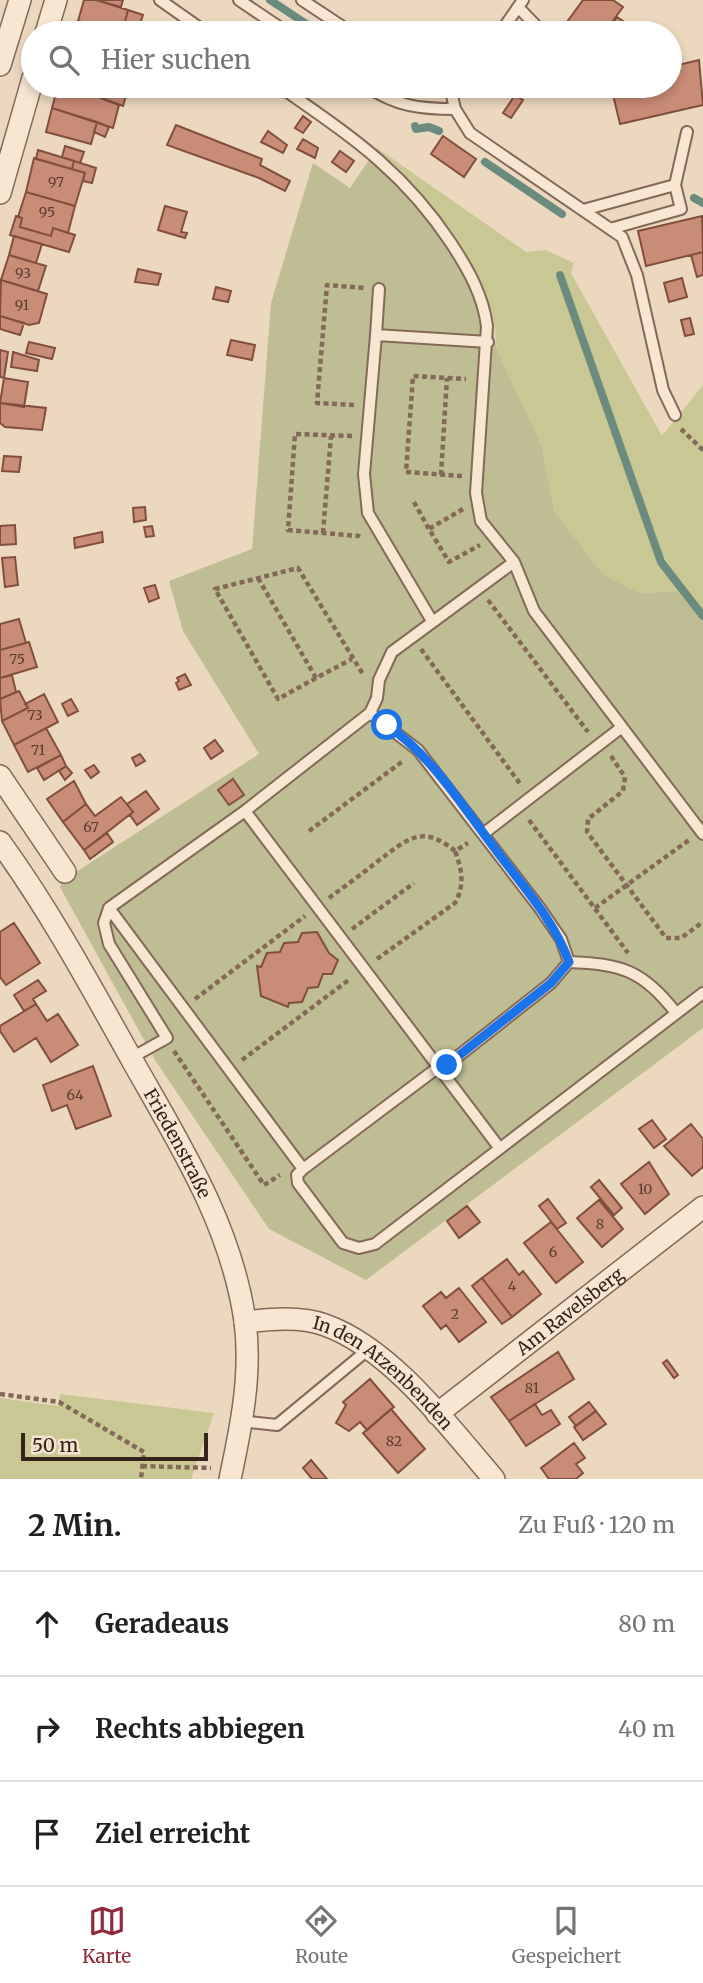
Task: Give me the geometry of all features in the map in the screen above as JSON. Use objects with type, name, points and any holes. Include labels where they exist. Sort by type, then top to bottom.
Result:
[{"type":"street","points":[[0,65],[20,0]]},
{"type":"street","points":[[50,21],[56,0]]},
{"type":"street","points":[[0,193],[27,98]]},
{"type":"street","points":[[0,776],[65,872]]},
{"type":"street","name":"Friedenstraße","points":[[0,842],[74,953],[197,1174],[217,1218],[245,1322],[247,1392],[231,1474]]},
{"type":"street","name":"Am Ravelsberg","points":[[437,1414],[703,1207]]},
{"type":"street","name":"In den Atzenbenden","points":[[245,1322],[273,1318],[324,1324],[370,1348],[437,1414],[494,1479]]},
{"type":"lane","points":[[160,0],[190,21]]},
{"type":"lane","points":[[239,0],[270,21]]},
{"type":"lane","points":[[302,0],[334,21]]},
{"type":"lane","points":[[508,21],[520,3],[534,21]]},
{"type":"lane","points":[[296,98],[374,154],[417,197],[439,226],[474,282],[484,307],[488,342],[476,502],[489,534],[514,562],[534,611],[702,832]]},
{"type":"lane","points":[[384,98],[390,102],[455,110]]},
{"type":"lane","points":[[452,98],[455,110],[470,133],[622,237],[637,275],[663,390],[674,415]]},
{"type":"lane","points":[[610,229],[681,209],[675,185],[687,132]]},
{"type":"lane","points":[[583,210],[675,185]]},
{"type":"lane","points":[[379,289],[364,474],[368,513],[432,621]]},
{"type":"lane","points":[[376,335],[488,342]]},
{"type":"lane","points":[[131,1058],[167,1038],[110,944],[104,923],[110,908],[244,811],[370,713],[377,698],[379,680],[392,652],[514,562]]},
{"type":"lane","points":[[370,713],[418,750],[561,939],[569,962]]},
{"type":"lane","points":[[483,834],[622,727]]},
{"type":"lane","points":[[244,811],[498,1146]]},
{"type":"lane","points":[[110,908],[300,1172]]},
{"type":"lane","points":[[569,962],[607,963],[623,967],[648,981],[676,1013]]},
{"type":"lane","points":[[569,962],[551,983],[300,1172],[298,1182],[343,1243],[359,1248],[375,1244],[498,1146],[703,993]]},
{"type":"lane","points":[[241,1421],[277,1425],[370,1348]]},
{"type":"path","points":[[369,405],[317,403],[327,285],[379,289]]},
{"type":"path","points":[[477,477],[406,472],[413,376],[485,381]]},
{"type":"path","points":[[441,475],[447,378]]},
{"type":"path","points":[[674,415],[682,429],[703,450]]},
{"type":"path","points":[[367,437],[295,434],[288,530],[358,536],[368,513]]},
{"type":"path","points":[[323,533],[331,436]]},
{"type":"path","points":[[414,502],[449,562],[483,544],[489,534]]},
{"type":"path","points":[[429,529],[476,502]]},
{"type":"path","points":[[352,659],[278,699],[215,589],[298,568],[364,676],[379,680]]},
{"type":"path","points":[[258,578],[316,678]]},
{"type":"path","points":[[479,588],[587,732],[600,742],[625,777],[623,791],[588,819],[587,832],[666,938],[681,938],[703,922]]},
{"type":"path","points":[[412,637],[530,797]]},
{"type":"path","points":[[309,831],[418,750]]},
{"type":"path","points":[[518,806],[628,953],[623,967]]},
{"type":"path","points":[[596,908],[702,832]]},
{"type":"path","points":[[341,938],[414,883]]},
{"type":"path","points":[[167,1038],[264,1185],[286,1171],[300,1172]]},
{"type":"path","points":[[0,1394],[59,1402],[144,1452],[141,1479]]},
{"type":"path","points":[[142,1466],[231,1474]]},
{"type":"shaded area","points":[[377,148],[526,252],[546,250],[574,263],[571,273],[662,436],[703,385],[703,619],[679,591],[640,593],[603,574],[554,511],[542,446],[497,350],[494,321],[432,207]]},
{"type":"shaded area","points":[[60,1394],[214,1413],[191,1479],[0,1479],[0,1398],[58,1406]]},
{"type":"green space","points":[[377,148],[432,207],[472,266],[487,297],[497,350],[542,446],[554,511],[603,574],[640,593],[679,591],[703,619],[703,1028],[366,1280],[269,1229],[155,1060],[60,887],[62,881],[259,754],[183,631],[169,581],[252,549],[271,303],[313,163],[350,188]]},
{"type":"building","points":[[84,0],[96,0],[128,10],[125,21],[78,21]]},
{"type":"building","points":[[96,0],[123,0],[121,7]]},
{"type":"building","points":[[583,0],[613,0],[623,7],[613,21],[568,21]]},
{"type":"building","points":[[128,10],[143,15],[141,21],[125,21]]},
{"type":"building","points":[[699,60],[703,105],[620,124],[614,98],[682,98],[682,64]]},
{"type":"building","points":[[55,98],[101,98],[119,105],[113,128],[52,108]]},
{"type":"building","points":[[101,98],[125,98],[123,106]]},
{"type":"building","points":[[513,98],[523,100],[511,118],[503,113]]},
{"type":"building","points":[[52,108],[97,122],[91,144],[46,132]]},
{"type":"building","points":[[303,116],[311,122],[303,133],[295,128]]},
{"type":"building","points":[[97,122],[109,127],[105,137],[94,132]]},
{"type":"building","points":[[176,125],[262,159],[260,165],[290,181],[285,191],[259,178],[167,145]]},
{"type":"building","points":[[268,131],[287,145],[283,153],[261,142]]},
{"type":"building","points":[[443,136],[476,159],[464,177],[431,154]]},
{"type":"building","points":[[303,139],[318,148],[315,158],[297,149]]},
{"type":"building","points":[[65,146],[84,152],[80,163],[62,157]]},
{"type":"building","points":[[38,150],[74,161],[72,169],[36,159]]},
{"type":"building","points":[[340,151],[354,161],[346,172],[332,162]]},
{"type":"building","points":[[34,158],[85,173],[75,206],[26,192]]},
{"type":"building","points":[[74,161],[96,168],[92,183],[83,181],[85,173],[72,169]]},
{"type":"building","points":[[26,192],[75,206],[68,233],[53,228],[51,236],[20,227],[22,218],[18,217]]},
{"type":"building","points":[[165,206],[187,212],[181,232],[187,233],[185,238],[158,230]]},
{"type":"building","points":[[16,216],[22,218],[20,227],[51,236],[53,228],[75,235],[69,252],[10,235]]},
{"type":"building","points":[[702,216],[703,252],[646,266],[638,231]]},
{"type":"building","points":[[14,236],[42,244],[36,263],[9,255]]},
{"type":"building","points":[[703,252],[703,275],[697,277],[691,255]]},
{"type":"building","points":[[9,255],[46,266],[38,291],[1,280]]},
{"type":"building","points":[[138,269],[161,274],[158,285],[135,282]]},
{"type":"building","points":[[682,278],[687,297],[669,302],[664,283]]},
{"type":"building","points":[[1,280],[47,294],[39,323],[29,325],[0,316]]},
{"type":"building","points":[[216,287],[231,291],[228,302],[213,299]]},
{"type":"building","points":[[0,316],[24,323],[20,335],[0,329]]},
{"type":"building","points":[[690,318],[694,334],[685,336],[681,320]]},
{"type":"building","points":[[231,340],[255,345],[252,360],[227,355]]},
{"type":"building","points":[[29,342],[55,348],[52,359],[26,353]]},
{"type":"building","points":[[0,350],[8,352],[4,378],[0,377]]},
{"type":"building","points":[[13,352],[39,360],[37,371],[11,367]]},
{"type":"building","points":[[4,378],[28,382],[24,407],[0,403]]},
{"type":"building","points":[[0,403],[46,408],[42,430],[5,427],[0,423]]},
{"type":"building","points":[[4,456],[21,457],[19,472],[2,471]]},
{"type":"building","points":[[145,507],[146,520],[134,522],[133,508]]},
{"type":"building","points":[[15,525],[16,544],[0,545],[0,526]]},
{"type":"building","points":[[152,526],[154,536],[146,537],[144,527]]},
{"type":"building","points":[[102,532],[103,542],[75,548],[74,538]]},
{"type":"building","points":[[15,557],[18,585],[5,587],[2,558]]},
{"type":"building","points":[[155,585],[159,598],[149,602],[144,588]]},
{"type":"building","points":[[19,619],[26,643],[0,650],[0,624]]},
{"type":"building","points":[[29,642],[37,667],[0,678],[0,650]]},
{"type":"building","points":[[185,674],[191,685],[179,690],[177,678]]},
{"type":"building","points":[[12,675],[16,692],[0,699],[0,678]]},
{"type":"building","points":[[19,691],[28,708],[2,721],[0,699]]},
{"type":"building","points":[[44,694],[58,722],[14,745],[2,721],[28,708],[25,704]]},
{"type":"building","points":[[71,699],[78,711],[68,716],[62,704]]},
{"type":"building","points":[[46,728],[61,755],[28,772],[14,745]]},
{"type":"building","points":[[215,740],[223,751],[211,759],[204,748]]},
{"type":"building","points":[[140,754],[145,761],[136,766],[132,758]]},
{"type":"building","points":[[61,755],[66,766],[44,780],[37,768]]},
{"type":"building","points":[[94,765],[99,772],[91,778],[85,770]]},
{"type":"building","points":[[66,766],[72,773],[65,780],[59,771]]},
{"type":"building","points":[[233,779],[244,795],[229,805],[218,790]]},
{"type":"building","points":[[74,781],[86,804],[63,822],[47,799]]},
{"type":"building","points":[[146,791],[159,809],[137,825],[127,804]]},
{"type":"building","points":[[121,797],[133,812],[84,850],[63,822],[86,804],[95,816]]},
{"type":"building","points":[[107,833],[113,842],[90,859],[84,850]]},
{"type":"building","points":[[14,923],[40,963],[6,985],[0,977],[0,932]]},
{"type":"building","points":[[317,932],[329,953],[338,960],[332,974],[323,974],[318,987],[308,988],[302,1002],[289,1003],[288,1007],[261,996],[257,966],[261,967],[267,953],[280,952],[284,943],[298,942],[302,933]]},
{"type":"building","points":[[38,980],[46,991],[33,999],[36,1004],[24,1011],[14,995]]},
{"type":"building","points":[[36,1004],[47,1021],[58,1014],[78,1045],[51,1062],[36,1038],[14,1052],[0,1031],[0,1026]]},
{"type":"building","points":[[93,1066],[111,1116],[76,1129],[67,1105],[52,1111],[43,1085]]},
{"type":"building","points":[[652,1120],[666,1139],[654,1148],[639,1129]]},
{"type":"building","points":[[691,1124],[703,1139],[703,1167],[692,1176],[664,1146]]},
{"type":"building","points":[[649,1162],[669,1194],[645,1214],[621,1184]]},
{"type":"building","points":[[599,1180],[622,1208],[614,1215],[591,1187]]},
{"type":"building","points":[[548,1199],[566,1223],[557,1229],[539,1206]]},
{"type":"building","points":[[599,1200],[623,1229],[602,1247],[577,1218]]},
{"type":"building","points":[[467,1206],[480,1222],[459,1238],[447,1221]]},
{"type":"building","points":[[551,1222],[583,1262],[556,1283],[524,1243]]},
{"type":"building","points":[[507,1259],[519,1275],[523,1271],[541,1294],[512,1317],[482,1278]]},
{"type":"building","points":[[482,1278],[512,1317],[502,1324],[472,1286]]},
{"type":"building","points":[[459,1288],[486,1322],[459,1342],[446,1325],[441,1329],[423,1306],[441,1292],[446,1298]]},
{"type":"building","points":[[558,1352],[574,1379],[509,1421],[491,1397]]},
{"type":"building","points":[[667,1360],[678,1375],[674,1378],[663,1363]]},
{"type":"building","points":[[370,1379],[394,1407],[367,1430],[360,1422],[349,1431],[336,1423],[346,1405],[343,1402]]},
{"type":"building","points":[[589,1402],[596,1411],[576,1426],[569,1417]]},
{"type":"building","points":[[535,1404],[542,1415],[551,1410],[560,1424],[526,1446],[509,1421]]},
{"type":"building","points":[[391,1409],[425,1449],[398,1473],[363,1433]]},
{"type":"building","points":[[596,1411],[606,1424],[583,1440],[574,1427]]},
{"type":"building","points":[[574,1443],[585,1458],[576,1464],[583,1473],[576,1479],[549,1479],[541,1468]]},
{"type":"building","points":[[311,1460],[327,1479],[312,1479],[303,1468]]},
{"type":"waterway","points":[[270,0],[302,21]]},
{"type":"waterway","points":[[415,126],[416,129],[429,127],[439,131]]},
{"type":"waterway","points":[[485,162],[562,214]]},
{"type":"waterway","points":[[694,198],[703,203]]},
{"type":"waterway","points":[[560,275],[661,562],[703,616]]},
{"type":"route","points":[[387,725],[418,750],[483,834],[561,939],[569,962],[551,983],[447,1065]]}]
